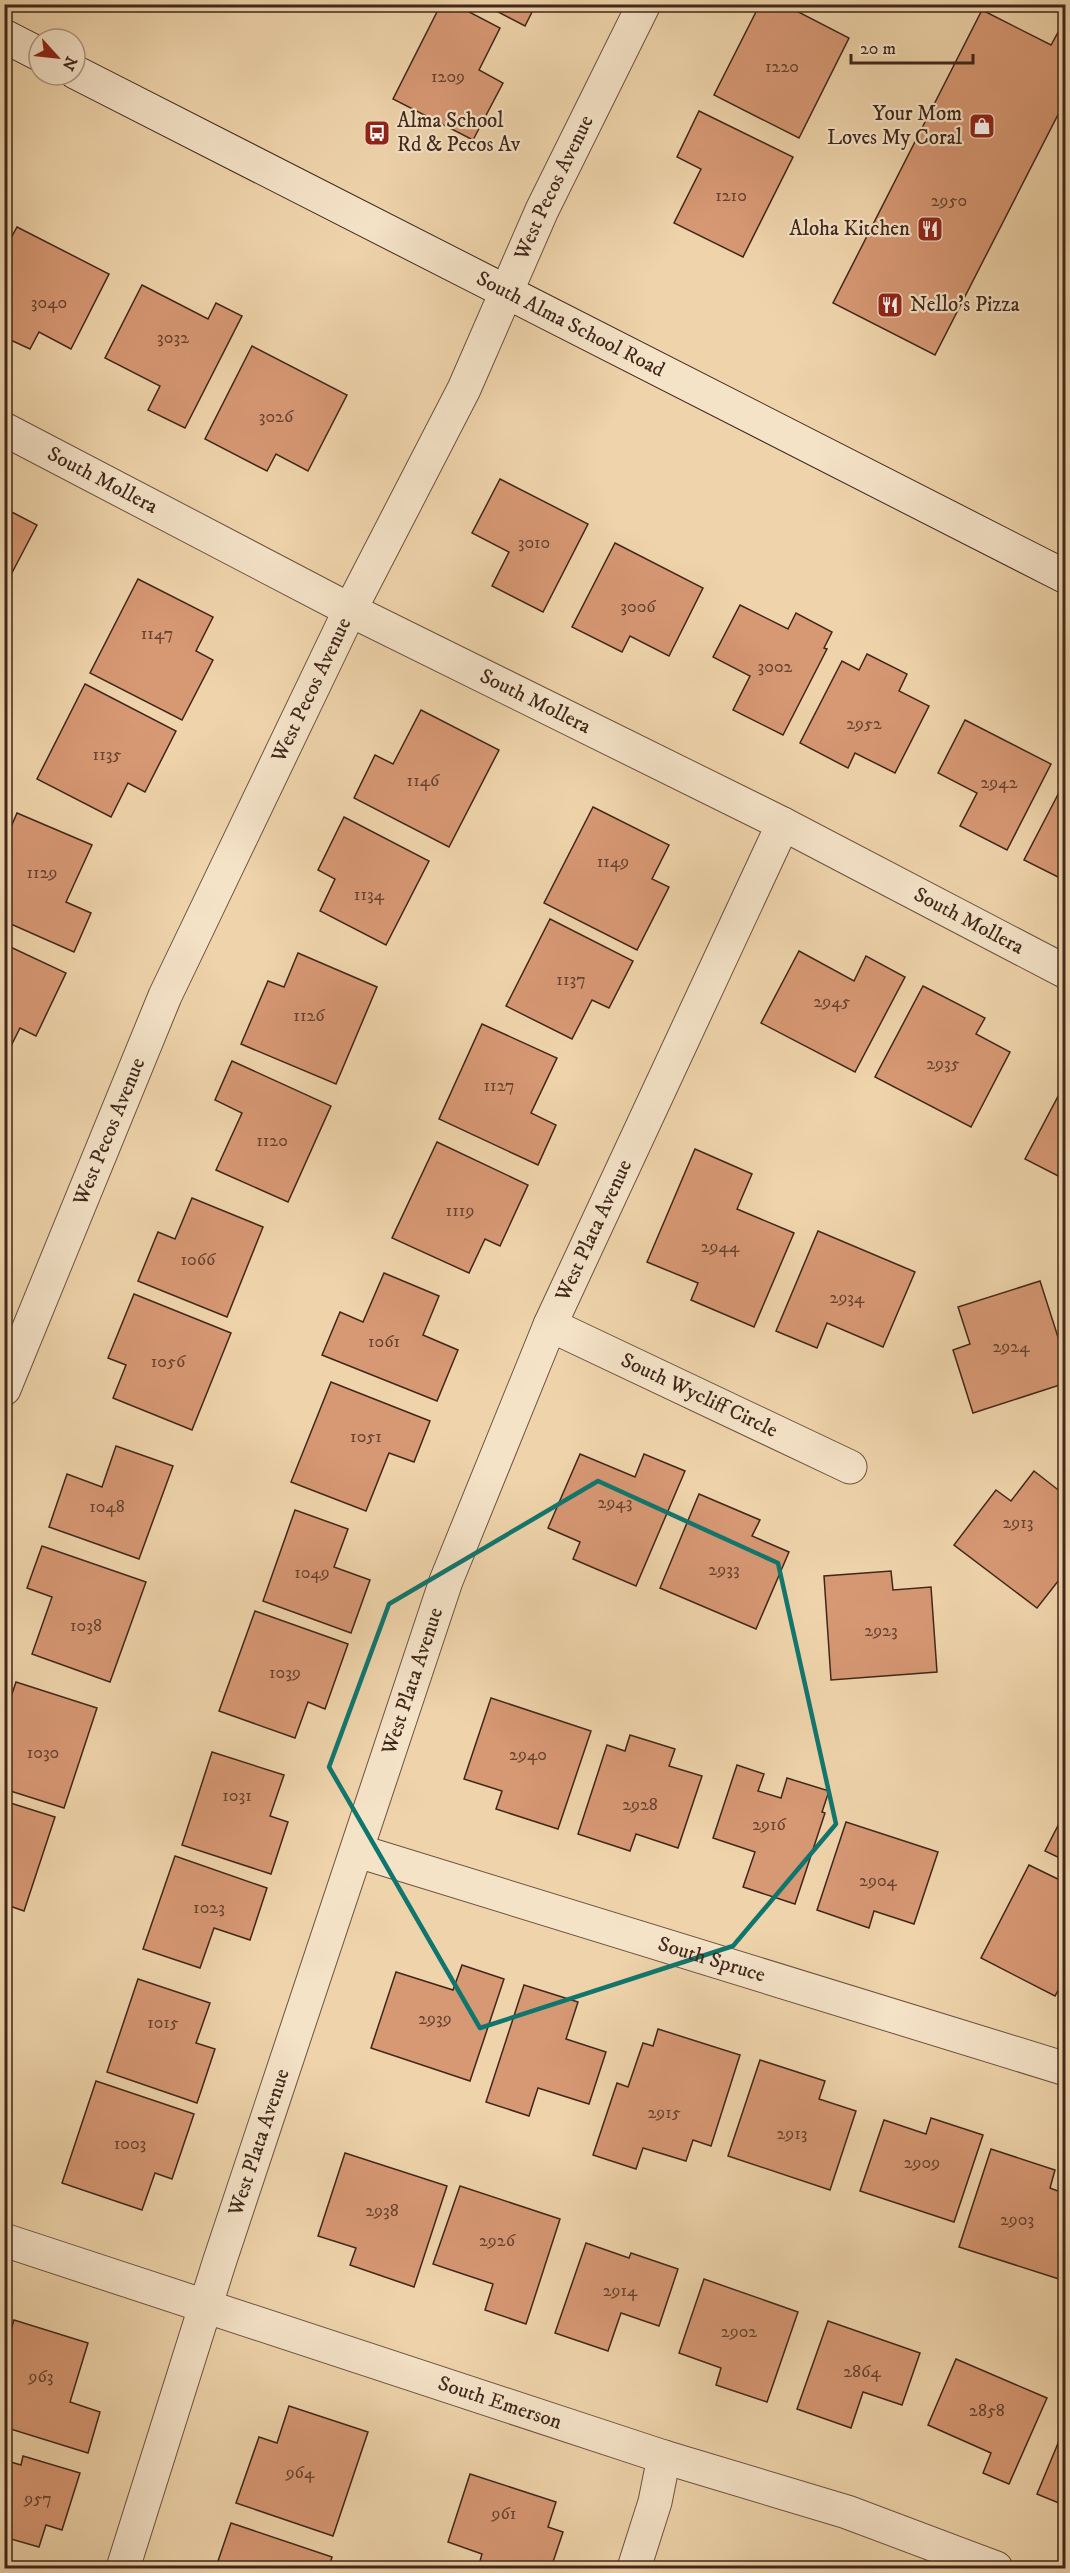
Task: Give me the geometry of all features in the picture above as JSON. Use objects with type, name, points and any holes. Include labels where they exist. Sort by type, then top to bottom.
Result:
[{"type":"street","name":"West Pecos Avenue","points":[[4,1389],[165,996],[350,610],[464,389],[542,210],[644,4]]},
{"type":"street","points":[[4,36],[27,48]]},
{"type":"street","name":"South Alma School Road","points":[[87,78],[1065,577]]},
{"type":"street","name":"South Mollera","points":[[4,429],[350,610],[783,824],[1065,972]]},
{"type":"street","name":"West Plata Avenue","points":[[123,2568],[206,2306],[446,1581],[550,1324],[783,824]]},
{"type":"street","name":"South Wycliff Circle","points":[[550,1324],[850,1467]]},
{"type":"street","name":"South Spruce","points":[[358,1851],[1065,2069]]},
{"type":"street","name":"South Emerson","points":[[4,2240],[664,2457],[846,2512],[996,2568]]},
{"type":"street","points":[[634,2568],[655,2502],[664,2457]]},
{"type":"highlighted area","points":[[598,1481],[778,1563],[836,1824],[733,1946],[480,2028],[329,1767],[389,1604]]},
{"type":"building","points":[[441,4],[454,4],[500,28],[479,70],[503,83],[473,140],[393,99]]},
{"type":"building","points":[[483,4],[536,4],[525,26]]},
{"type":"building","points":[[760,4],[783,4],[849,38],[799,138],[714,95]]},
{"type":"building","points":[[982,10],[1051,45],[1066,18],[1066,99],[935,355],[833,303]]},
{"type":"building","points":[[699,111],[793,157],[743,257],[674,223],[701,169],[677,157]]},
{"type":"building","points":[[17,227],[109,274],[71,349],[39,332],[30,349],[4,337],[4,251]]},
{"type":"building","points":[[142,285],[208,319],[216,303],[242,316],[185,428],[148,410],[160,386],[105,358]]},
{"type":"building","points":[[252,346],[347,395],[308,471],[276,454],[267,471],[205,439]]},
{"type":"building","points":[[500,479],[588,524],[543,612],[492,586],[509,552],[472,533]]},
{"type":"building","points":[[4,508],[37,525],[4,588]]},
{"type":"building","points":[[615,543],[703,588],[669,656],[630,636],[622,652],[572,627]]},
{"type":"building","points":[[138,579],[213,617],[196,651],[213,660],[182,720],[90,673]]},
{"type":"building","points":[[740,605],[788,629],[796,613],[832,632],[824,648],[827,649],[783,735],[733,710],[750,676],[713,657]]},
{"type":"building","points":[[867,654],[907,674],[899,691],[929,706],[895,773],[855,753],[848,768],[800,743],[842,661],[859,670]]},
{"type":"building","points":[[85,684],[176,731],[145,792],[128,783],[111,817],[37,779]]},
{"type":"building","points":[[421,710],[499,750],[449,847],[354,798],[375,755],[393,764]]},
{"type":"building","points":[[965,720],[1051,764],[1007,850],[960,826],[977,793],[938,773]]},
{"type":"building","points":[[1066,779],[1066,881],[1024,860]]},
{"type":"building","points":[[593,807],[669,845],[652,879],[669,887],[637,950],[544,903]]},
{"type":"building","points":[[17,813],[92,845],[66,902],[91,913],[74,952],[4,921],[4,843]]},
{"type":"building","points":[[344,817],[429,861],[386,945],[320,911],[335,879],[318,870]]},
{"type":"building","points":[[550,919],[633,961],[609,1008],[592,1000],[572,1039],[506,1006]]},
{"type":"building","points":[[4,944],[66,973],[36,1036],[20,1028],[4,1060]]},
{"type":"building","points":[[799,951],[854,981],[866,956],[905,977],[855,1072],[761,1023]]},
{"type":"building","points":[[298,953],[377,987],[336,1084],[241,1044],[268,981],[284,987]]},
{"type":"building","points":[[923,986],[985,1018],[976,1034],[1010,1052],[971,1127],[875,1077]]},
{"type":"building","points":[[482,1024],[557,1058],[531,1113],[556,1125],[538,1165],[439,1119]]},
{"type":"building","points":[[232,1061],[331,1106],[288,1202],[216,1170],[242,1113],[215,1100]]},
{"type":"building","points":[[1063,1087],[1066,1088],[1066,1180],[1025,1159]]},
{"type":"building","points":[[437,1142],[528,1185],[500,1246],[485,1239],[469,1273],[392,1238]]},
{"type":"building","points":[[695,1149],[752,1174],[737,1209],[794,1233],[754,1327],[691,1300],[698,1283],[647,1262]]},
{"type":"building","points":[[192,1198],[263,1227],[227,1317],[138,1281],[158,1232],[175,1239]]},
{"type":"building","points":[[818,1231],[915,1272],[883,1347],[827,1323],[817,1348],[776,1331]]},
{"type":"building","points":[[384,1273],[439,1296],[423,1335],[458,1350],[437,1401],[322,1355],[340,1312],[363,1322]]},
{"type":"building","points":[[1040,1281],[1066,1362],[1066,1383],[973,1413],[953,1350],[970,1344],[958,1307]]},
{"type":"building","points":[[134,1294],[231,1333],[192,1430],[113,1398],[126,1365],[108,1358]]},
{"type":"building","points":[[331,1382],[430,1421],[414,1462],[389,1453],[366,1511],[291,1482]]},
{"type":"building","points":[[116,1446],[173,1466],[139,1559],[49,1527],[67,1474],[102,1487]]},
{"type":"building","points":[[580,1454],[635,1477],[644,1454],[685,1471],[636,1586],[573,1559],[580,1542],[548,1528]]},
{"type":"building","points":[[1034,1471],[1066,1496],[1066,1571],[1037,1608],[954,1545],[996,1490],[1011,1501]]},
{"type":"building","points":[[699,1494],[760,1520],[752,1536],[789,1552],[756,1629],[660,1588]]},
{"type":"building","points":[[295,1510],[348,1529],[334,1567],[370,1580],[351,1633],[263,1601]]},
{"type":"building","points":[[42,1546],[146,1582],[110,1682],[32,1654],[52,1597],[27,1588]]},
{"type":"building","points":[[891,1571],[893,1590],[931,1587],[937,1672],[831,1680],[824,1576]]},
{"type":"building","points":[[255,1611],[348,1644],[325,1709],[308,1702],[295,1738],[219,1711]]},
{"type":"building","points":[[16,1682],[97,1708],[64,1808],[4,1789],[4,1717]]},
{"type":"building","points":[[491,1698],[591,1731],[558,1829],[496,1809],[502,1791],[464,1779]]},
{"type":"building","points":[[630,1735],[675,1749],[669,1766],[702,1776],[678,1848],[636,1834],[630,1851],[578,1834],[607,1745],[625,1751]]},
{"type":"building","points":[[212,1752],[284,1775],[270,1816],[288,1822],[271,1874],[182,1845]]},
{"type":"building","points":[[737,1765],[764,1774],[758,1791],[781,1798],[787,1778],[829,1791],[822,1812],[825,1813],[795,1904],[743,1887],[755,1852],[713,1838]]},
{"type":"building","points":[[4,1801],[55,1817],[24,1911],[4,1904]]},
{"type":"building","points":[[1066,1810],[1066,1861],[1045,1851]]},
{"type":"building","points":[[846,1822],[938,1852],[914,1924],[874,1911],[869,1928],[817,1910]]},
{"type":"building","points":[[175,1856],[267,1888],[250,1940],[214,1928],[200,1968],[143,1949]]},
{"type":"building","points":[[1029,1865],[1066,1883],[1066,1976],[1055,1996],[981,1958]]},
{"type":"building","points":[[462,1965],[504,1979],[470,2081],[371,2048],[396,1972],[453,1990]]},
{"type":"building","points":[[138,1979],[210,2003],[196,2043],[215,2049],[197,2103],[107,2072]]},
{"type":"building","points":[[524,1985],[578,2002],[566,2039],[606,2052],[589,2104],[538,2088],[529,2116],[486,2102]]},
{"type":"building","points":[[658,2029],[740,2055],[711,2146],[693,2140],[686,2161],[643,2148],[636,2169],[593,2155],[617,2083],[628,2087],[643,2043],[653,2046]]},
{"type":"building","points":[[760,2060],[825,2081],[819,2099],[856,2111],[830,2190],[728,2156]]},
{"type":"building","points":[[96,2081],[194,2114],[172,2179],[155,2173],[142,2210],[62,2183]]},
{"type":"building","points":[[931,2118],[983,2135],[954,2222],[860,2191],[884,2120],[926,2134]]},
{"type":"building","points":[[991,2149],[1055,2170],[1050,2188],[1066,2194],[1066,2258],[1059,2279],[959,2247]]},
{"type":"building","points":[[345,2153],[447,2186],[414,2287],[350,2265],[356,2248],[318,2236]]},
{"type":"building","points":[[460,2186],[560,2219],[526,2324],[485,2310],[493,2284],[433,2264]]},
{"type":"building","points":[[586,2243],[629,2258],[631,2253],[678,2269],[659,2326],[621,2313],[608,2351],[555,2333]]},
{"type":"building","points":[[704,2279],[798,2312],[767,2402],[716,2385],[721,2368],[679,2353]]},
{"type":"building","points":[[14,2320],[88,2343],[70,2402],[100,2412],[88,2453],[4,2427],[4,2351]]},
{"type":"building","points":[[828,2321],[920,2353],[902,2405],[863,2392],[851,2428],[797,2409]]},
{"type":"building","points":[[956,2359],[1047,2398],[1009,2484],[983,2473],[991,2453],[928,2425]]},
{"type":"building","points":[[289,2406],[368,2432],[333,2536],[236,2503],[259,2437],[277,2443]]},
{"type":"building","points":[[1066,2424],[1066,2506],[1037,2494]]},
{"type":"building","points":[[23,2456],[80,2473],[62,2530],[46,2525],[39,2547],[4,2537],[4,2460],[21,2465]]},
{"type":"building","points":[[470,2474],[556,2502],[548,2527],[563,2532],[551,2568],[478,2568],[482,2554],[448,2542]]},
{"type":"building","points":[[231,2523],[332,2557],[329,2568],[230,2568],[217,2564]]},
{"type":"place","name":"Your Mom Loves My Coral","points":[[982,126]]},
{"type":"place","name":"Alma School Rd & Pecos Av","points":[[377,133]]},
{"type":"place","name":"Aloha Kitchen","points":[[930,229]]},
{"type":"place","name":"Nello's Pizza","points":[[890,305]]}]
